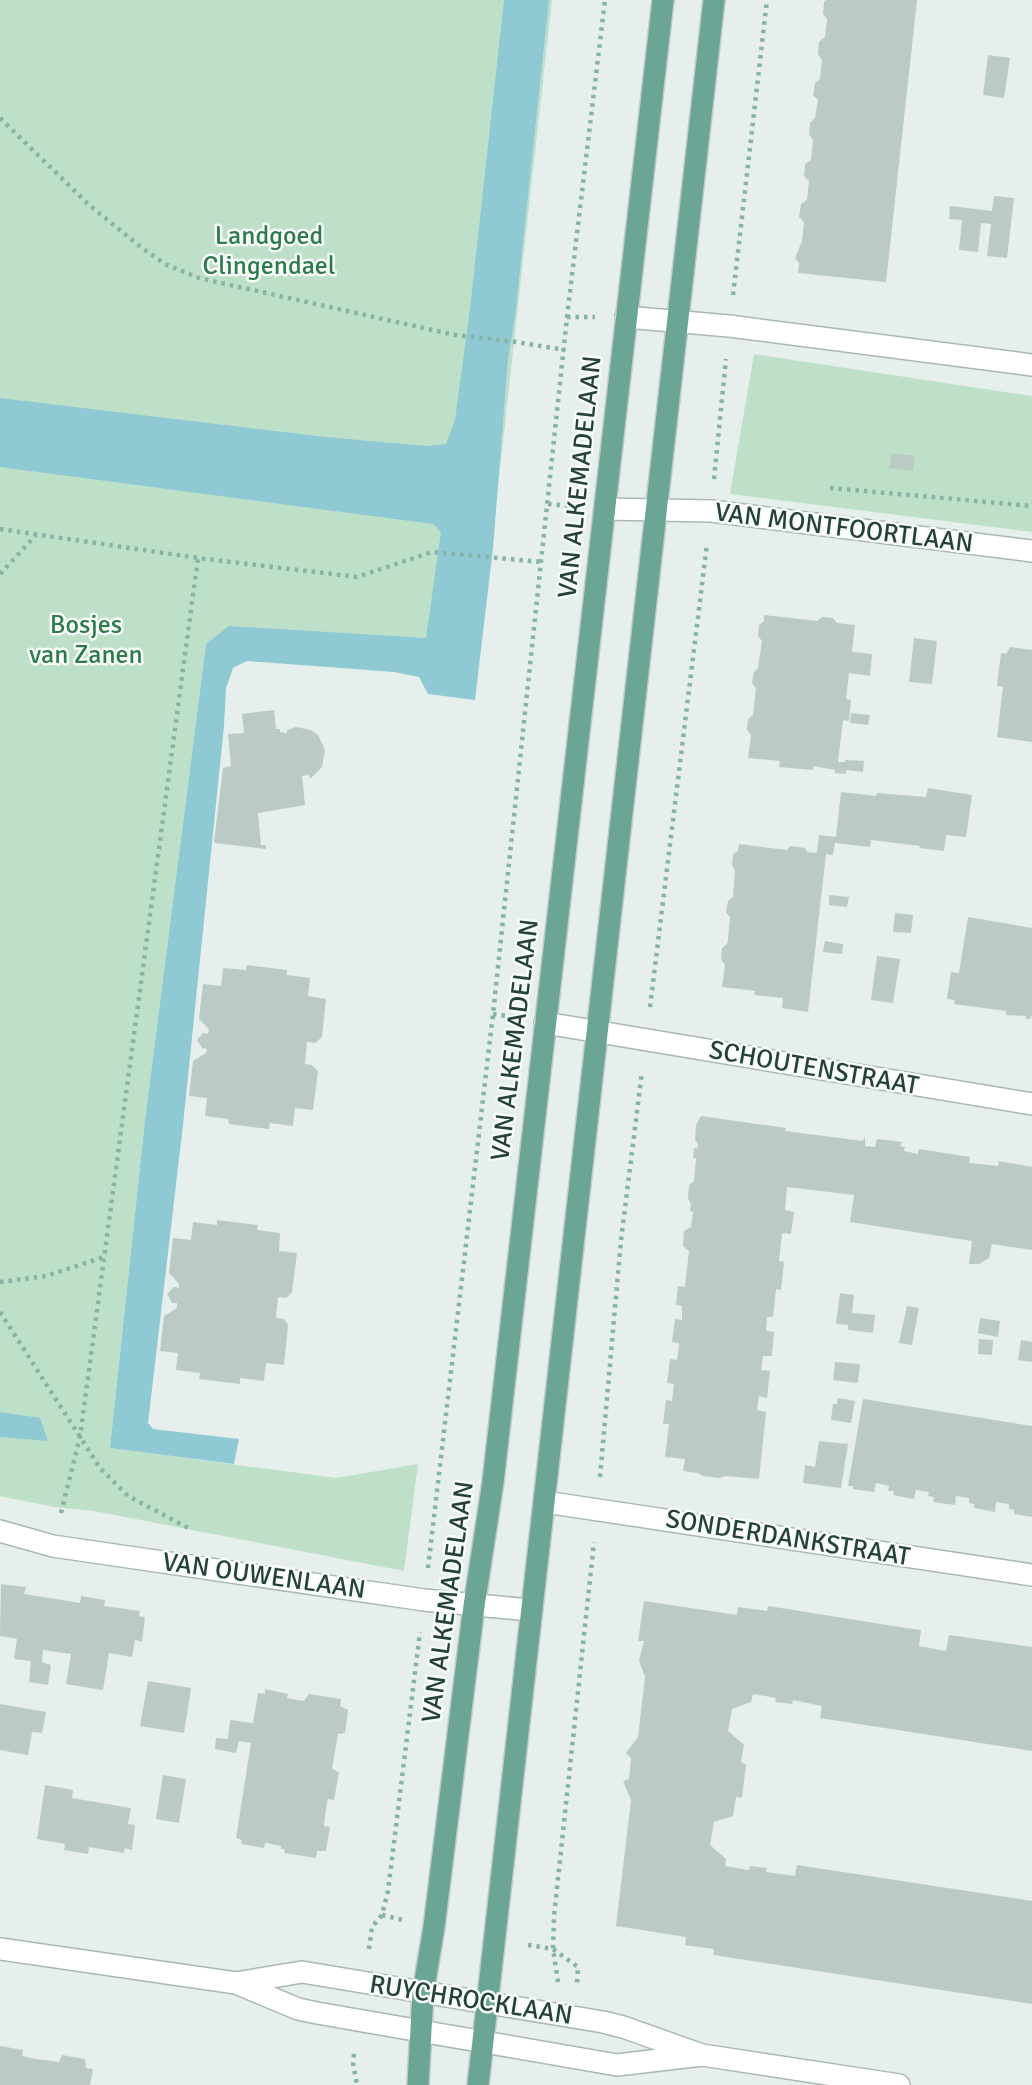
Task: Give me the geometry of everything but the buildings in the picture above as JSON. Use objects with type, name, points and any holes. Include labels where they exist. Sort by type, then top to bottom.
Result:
[{"type":"main road","name":"VAN ALKEMADELAAN","points":[[418,2085],[423,1993],[493,1482],[663,0]]},
{"type":"main road","points":[[478,2085],[714,0]]},
{"type":"street","points":[[626,317],[729,326],[1032,365]]},
{"type":"street","name":"VAN MONTFOORTLAAN","points":[[605,509],[710,511],[1032,551]]},
{"type":"street","name":"SCHOUTENSTRAAT","points":[[545,1023],[1032,1104]]},
{"type":"street","name":"SONDERDANKSTRAAT","points":[[545,1502],[1032,1575]]},
{"type":"street","name":"VAN OUWENLAAN","points":[[0,1531],[53,1546],[424,1600],[530,1610]]},
{"type":"street","name":"RUYCHROCKLAAN","points":[[0,1949],[236,1983],[298,2009],[617,2065],[702,2055]]},
{"type":"street","name":"RUYCHROCKLAAN","points":[[236,1983],[302,1972],[623,2026],[702,2055],[900,2085]]},
{"type":"path","name":"VAN ALKEMADELAAN","points":[[364,1982],[372,1927],[382,1915],[388,1891],[424,1600],[493,1014],[605,0]]},
{"type":"path","points":[[714,478],[767,0]]},
{"type":"path","points":[[0,118],[88,204],[165,264],[199,278],[455,335],[565,351]]},
{"type":"path","points":[[825,488],[1032,506]]},
{"type":"path","points":[[557,2014],[560,1992],[553,1949],[554,1916],[597,1510],[621,1240],[710,511]]},
{"type":"path","points":[[0,529],[198,558],[357,577],[432,552],[542,562]]},
{"type":"path","points":[[0,574],[36,535]]},
{"type":"path","points":[[53,1546],[80,1437],[198,558]]},
{"type":"path","points":[[0,1282],[46,1276],[105,1257]]},
{"type":"path","points":[[0,1312],[100,1468],[128,1496],[194,1531]]},
{"type":"path","points":[[357,2085],[352,2063],[359,2020]]},
{"type":"green space","points":[[0,0],[552,0],[497,496],[433,602],[427,638],[206,644],[145,1120],[110,1448],[336,1478],[418,1464],[404,1571],[94,1511],[54,1507],[0,1496]]},
{"type":"green space","points":[[754,354],[1032,396],[1032,532],[730,494]]},
{"type":"water","points":[[504,0],[549,0],[515,317],[508,359],[493,548],[475,700],[428,694],[419,677],[394,672],[247,661],[233,668],[226,688],[183,1125],[148,1423],[153,1429],[239,1439],[234,1464],[110,1448],[145,1120],[206,644],[229,626],[426,638],[441,532],[433,524],[0,467],[0,398],[326,437],[426,446],[446,444],[455,420],[470,309]]},
{"type":"water","points":[[0,1412],[40,1418],[48,1441],[0,1437]]},
{"type":"park label","name":"Landgoed Clingendael","points":[[269,251]]},
{"type":"park label","name":"Bosjes van Zanen","points":[[86,640]]}]
